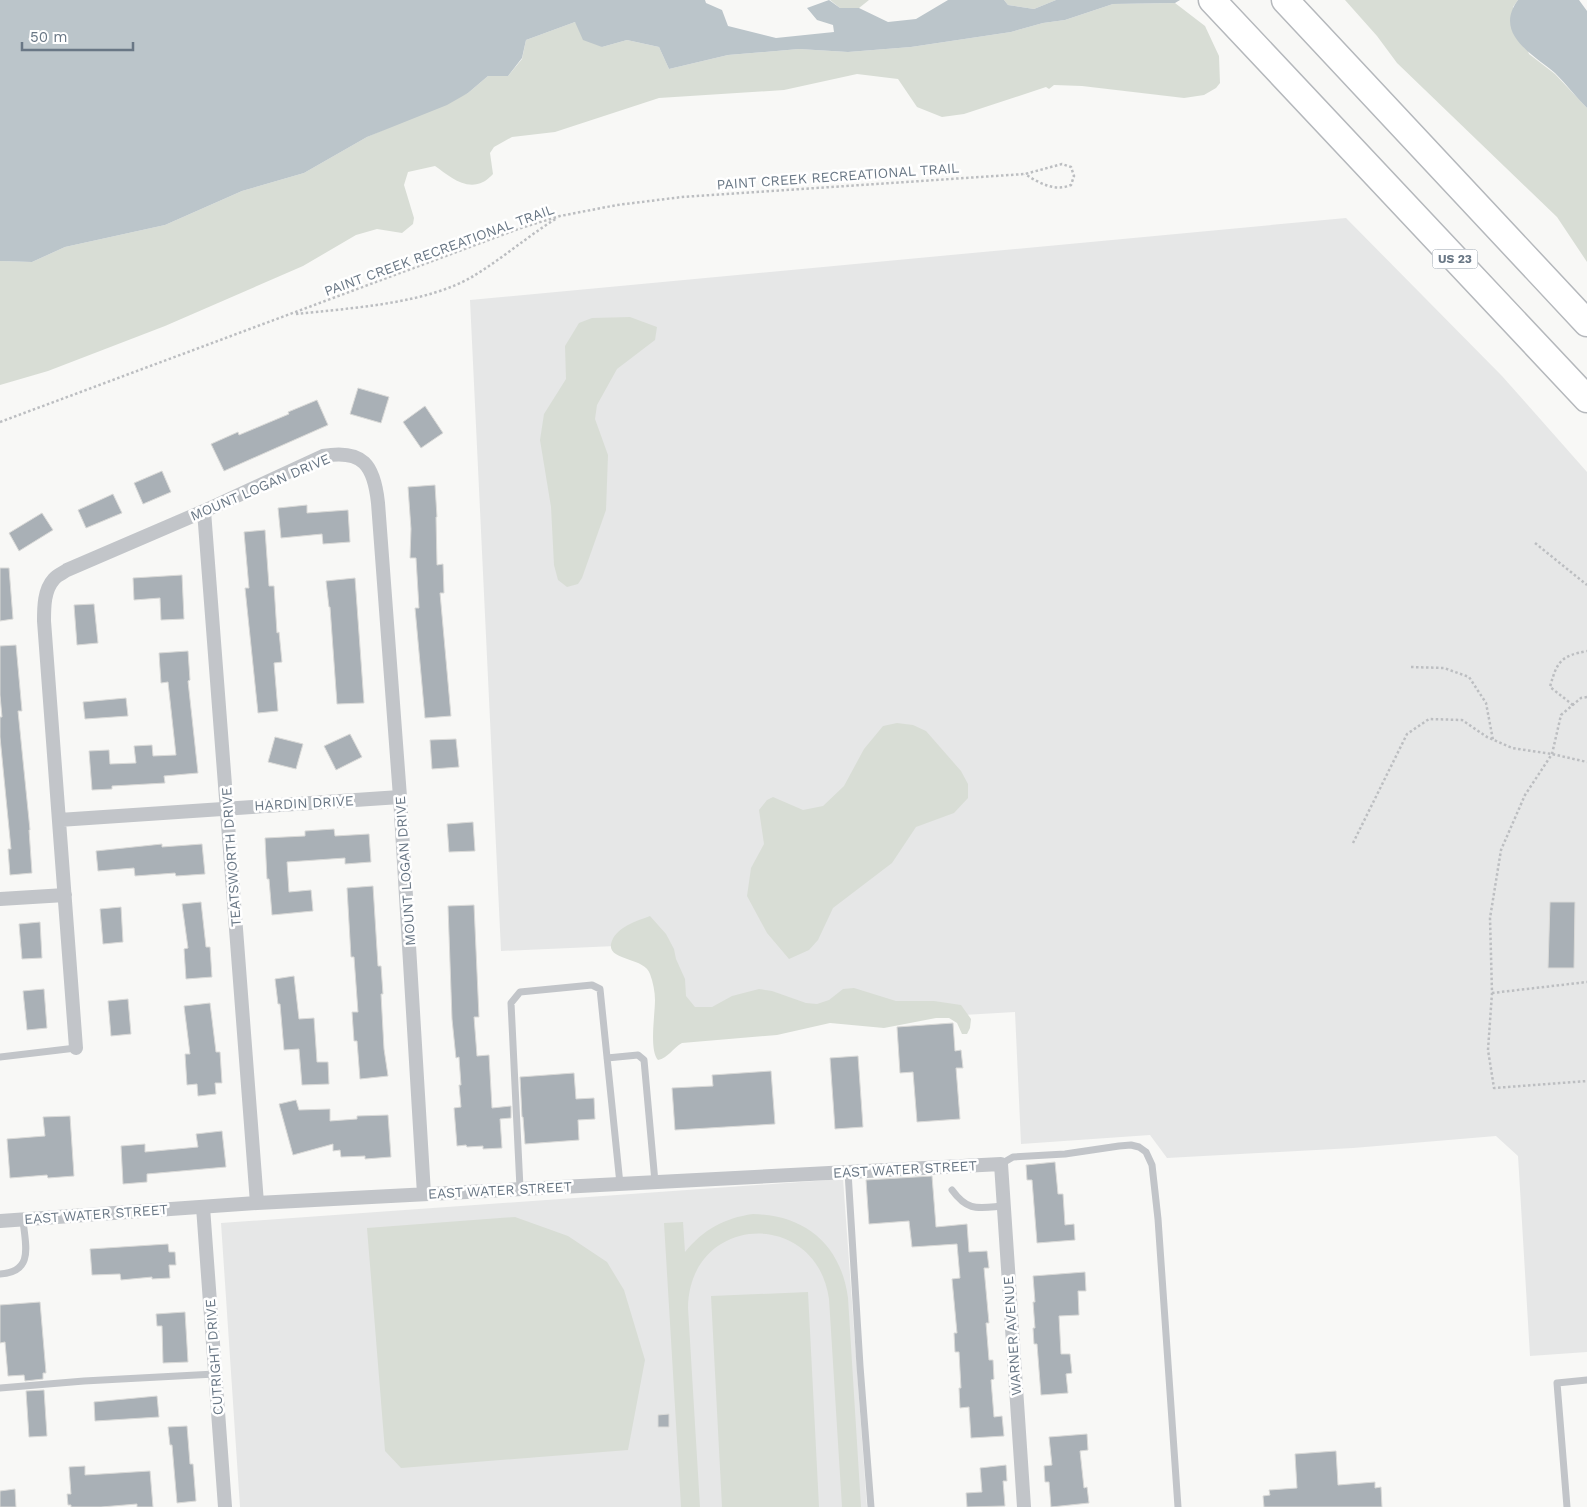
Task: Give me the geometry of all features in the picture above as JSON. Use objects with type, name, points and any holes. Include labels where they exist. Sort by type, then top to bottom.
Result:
[{"type":"highway","name":"US 23","points":[[1212,0],[1587,399]]},
{"type":"highway","points":[[1285,0],[1587,323]]},
{"type":"street","name":"MOUNT LOGAN DRIVE","points":[[76,1048],[44,621],[47,591],[54,579],[67,570],[204,511],[323,456],[351,455],[362,461],[371,472],[376,486],[378,503],[400,797],[424,1194]]},
{"type":"street","name":"TEATSWORTH DRIVE","points":[[204,511],[257,1203]]},
{"type":"street","name":"HARDIN DRIVE","points":[[59,820],[227,807],[400,797]]},
{"type":"street","points":[[0,899],[65,895]]},
{"type":"street","name":"EAST WATER STREET","points":[[0,1221],[257,1203],[520,1188],[1001,1164]]},
{"type":"street","name":"WARNER AVENUE","points":[[1001,1164],[1024,1507]]},
{"type":"street","name":"CUTRIGHT DRIVE","points":[[203,1207],[225,1507]]},
{"type":"lane","points":[[520,1188],[511,1003],[520,992],[592,986],[600,989],[620,1184]]},
{"type":"lane","points":[[0,1057],[76,1048]]},
{"type":"lane","points":[[607,1058],[638,1055],[644,1060],[655,1182]]},
{"type":"lane","points":[[1001,1164],[1013,1157],[1064,1154],[1131,1145],[1146,1152],[1152,1165],[1158,1219],[1178,1507]]},
{"type":"lane","points":[[848,1172],[870,1507]]},
{"type":"lane","points":[[952,1190],[960,1201],[969,1206],[1003,1206]]},
{"type":"lane","points":[[0,1274],[10,1273],[22,1266],[26,1258],[23,1220]]},
{"type":"lane","points":[[0,1388],[84,1381],[215,1374]]},
{"type":"lane","points":[[1566,1507],[1556,1383],[1587,1380]]},
{"type":"path","name":"PAINT CREEK RECREATIONAL TRAIL","points":[[0,422],[521,228],[560,216],[617,205],[682,197],[1025,174],[1062,164],[1071,167],[1074,176],[1071,185],[1063,188],[1051,187],[1025,174]]},
{"type":"path","points":[[291,314],[371,306],[429,295],[452,287],[475,276],[531,234],[560,216]]},
{"type":"path","points":[[1535,543],[1587,585]]},
{"type":"path","points":[[1573,705],[1550,687],[1555,668],[1569,655],[1587,651]]},
{"type":"path","points":[[1411,667],[1444,668],[1469,677],[1486,703],[1494,740]]},
{"type":"path","points":[[1587,697],[1581,698],[1562,715],[1552,754],[1525,795],[1501,850],[1490,918],[1492,993],[1488,1050],[1494,1088],[1587,1082]]},
{"type":"path","points":[[1353,843],[1407,734],[1429,719],[1462,720],[1494,740],[1512,748],[1587,762]]},
{"type":"path","points":[[1492,993],[1587,982]]},
{"type":"shaded area","points":[[0,0],[705,0],[706,3],[722,10],[728,26],[776,38],[834,32],[833,25],[817,20],[807,8],[829,0],[840,8],[859,8],[888,22],[916,19],[948,0],[1004,0],[1008,5],[1034,9],[1056,0],[1180,0],[1175,3],[1113,4],[1065,20],[1043,23],[1011,32],[911,47],[848,52],[799,49],[728,55],[669,69],[659,47],[627,40],[602,47],[583,40],[575,22],[526,40],[522,58],[508,76],[488,76],[468,93],[447,105],[367,137],[304,173],[242,191],[165,225],[65,247],[32,262],[0,261]]},
{"type":"shaded area","points":[[830,0],[869,0],[859,8],[840,8]]},
{"type":"shaded area","points":[[1004,0],[1056,0],[1034,9],[1008,5]]},
{"type":"shaded area","points":[[1345,0],[1518,0],[1513,7],[1529,54],[1555,74],[1587,108],[1587,262],[1557,217],[1397,63],[1377,36]]},
{"type":"shaded area","points":[[1518,0],[1579,0],[1587,11],[1587,108],[1555,73],[1527,51],[1513,33],[1510,23],[1512,12]]},
{"type":"shaded area","points":[[1175,3],[1205,26],[1219,56],[1220,83],[1216,88],[1204,95],[1184,98],[1082,86],[1054,85],[1049,89],[1046,87],[964,114],[942,117],[917,107],[898,79],[857,74],[784,90],[659,98],[555,132],[512,137],[494,147],[490,153],[493,174],[485,181],[476,184],[470,185],[457,181],[435,166],[408,172],[404,185],[414,218],[413,224],[402,233],[377,229],[356,235],[303,266],[165,326],[48,371],[0,385],[0,261],[32,262],[65,247],[165,225],[242,191],[304,173],[367,137],[468,93],[488,76],[508,76],[522,59],[526,40],[575,22],[602,47],[627,40],[659,47],[669,69],[728,55],[799,49],[848,52],[911,47],[1011,32],[1043,23],[1065,20],[1113,4]]},
{"type":"shaded area","points":[[1346,218],[1502,376],[1587,472],[1587,1352],[1530,1356],[1518,1156],[1496,1136],[1353,1148],[1167,1158],[1150,1135],[1021,1144],[1015,1012],[671,1032],[661,944],[501,951],[470,300]]},
{"type":"shaded area","points":[[630,317],[657,327],[655,340],[617,369],[597,405],[595,419],[608,455],[606,510],[582,578],[578,584],[567,587],[558,580],[554,565],[551,507],[540,440],[544,414],[566,379],[565,346],[579,323],[592,318]]},
{"type":"shaded area","points":[[897,723],[913,725],[926,731],[961,771],[968,784],[968,798],[954,813],[916,827],[892,863],[833,908],[818,940],[809,950],[789,959],[767,933],[747,896],[751,868],[764,844],[759,810],[767,800],[773,797],[803,810],[823,806],[844,786],[864,749],[883,726]]},
{"type":"shaded area","points":[[650,916],[666,934],[674,949],[676,959],[685,979],[686,996],[695,1007],[712,1007],[732,996],[759,989],[772,991],[806,1003],[817,1004],[829,1000],[843,989],[854,988],[896,1001],[934,1001],[961,1005],[971,1019],[970,1028],[967,1034],[962,1034],[957,1023],[949,1018],[936,1018],[884,1028],[830,1023],[777,1035],[682,1043],[665,1057],[658,1060],[654,1049],[655,997],[650,974],[641,965],[615,953],[611,944],[613,938],[622,929]]},
{"type":"shaded area","points":[[843,1179],[867,1507],[240,1507],[221,1223]]},
{"type":"shaded area","points":[[753,1214],[789,1220],[805,1227],[818,1236],[829,1248],[838,1263],[844,1279],[848,1298],[861,1507],[842,1507],[829,1299],[819,1269],[802,1248],[779,1237],[754,1234],[730,1240],[709,1254],[694,1277],[688,1308],[700,1507],[681,1507],[664,1223],[683,1222],[685,1252],[699,1237],[715,1226]]},
{"type":"shaded area","points":[[515,1217],[568,1236],[607,1262],[624,1290],[645,1360],[628,1450],[401,1468],[385,1451],[367,1228]]},
{"type":"shaded area","points":[[808,1292],[819,1507],[722,1507],[711,1296]]},
{"type":"building","points":[[358,388],[389,397],[381,423],[350,414]]},
{"type":"building","points":[[317,400],[328,425],[224,471],[211,444],[238,432],[239,435]]},
{"type":"building","points":[[425,406],[443,433],[421,448],[403,422]]},
{"type":"building","points":[[162,471],[171,492],[143,504],[134,483]]},
{"type":"building","points":[[435,485],[437,565],[443,564],[444,593],[440,593],[451,716],[425,718],[415,608],[419,608],[416,558],[410,558],[411,529],[408,487]]},
{"type":"building","points":[[113,494],[122,513],[86,528],[78,510]]},
{"type":"building","points":[[307,505],[307,513],[348,510],[350,542],[323,544],[322,534],[281,538],[278,508]]},
{"type":"building","points":[[42,513],[53,530],[19,551],[9,533]]},
{"type":"building","points":[[265,530],[269,586],[274,586],[277,633],[279,632],[282,662],[274,663],[278,711],[258,713],[245,588],[249,588],[244,532]]},
{"type":"building","points":[[0,568],[9,568],[13,619],[0,621]]},
{"type":"building","points":[[182,575],[184,619],[161,620],[160,598],[134,600],[133,578]]},
{"type":"building","points":[[355,578],[364,703],[337,704],[330,607],[326,581]]},
{"type":"building","points":[[94,604],[98,643],[77,645],[74,605]]},
{"type":"building","points":[[16,645],[22,711],[18,711],[30,830],[32,873],[10,875],[8,849],[11,849],[0,737],[0,717],[2,717],[0,646]]},
{"type":"building","points":[[188,651],[190,680],[188,681],[198,773],[164,776],[165,783],[112,786],[112,789],[92,790],[89,751],[109,750],[110,764],[136,763],[134,746],[152,745],[153,756],[176,755],[168,682],[161,683],[159,653]]},
{"type":"building","points":[[126,698],[128,716],[85,719],[83,702]]},
{"type":"building","points":[[350,734],[362,757],[336,770],[324,746]]},
{"type":"building","points":[[275,737],[303,744],[296,769],[268,762]]},
{"type":"building","points":[[456,739],[459,767],[432,769],[430,740]]},
{"type":"building","points":[[473,822],[475,851],[449,852],[447,824]]},
{"type":"building","points":[[334,829],[335,836],[369,834],[371,862],[345,864],[345,858],[287,862],[289,892],[311,890],[313,911],[272,915],[269,879],[267,879],[265,838],[305,836],[305,831]]},
{"type":"building","points":[[162,844],[162,847],[202,844],[205,874],[176,876],[175,873],[135,876],[134,868],[98,871],[96,851]]},
{"type":"building","points":[[373,886],[378,966],[381,966],[383,994],[381,994],[384,1049],[388,1076],[360,1079],[357,1041],[354,1041],[352,1012],[358,1012],[354,957],[351,957],[347,888]]},
{"type":"building","points":[[201,902],[206,947],[210,947],[212,977],[186,979],[184,949],[188,948],[182,904]]},
{"type":"building","points":[[1550,902],[1575,902],[1574,968],[1548,968]]},
{"type":"building","points":[[474,905],[479,1017],[474,1017],[477,1056],[489,1055],[492,1108],[511,1106],[511,1118],[500,1119],[502,1148],[483,1149],[483,1146],[457,1146],[454,1108],[461,1107],[459,1085],[461,1085],[459,1057],[456,1058],[452,1019],[448,906]]},
{"type":"building","points":[[121,907],[123,942],[103,944],[100,909]]},
{"type":"building","points":[[40,922],[42,958],[22,959],[19,924]]},
{"type":"building","points":[[294,976],[299,1019],[314,1018],[317,1062],[328,1062],[329,1084],[302,1085],[299,1049],[284,1050],[280,1004],[278,1004],[275,979]]},
{"type":"building","points":[[44,989],[47,1028],[27,1030],[23,991]]},
{"type":"building","points":[[128,999],[131,1034],[111,1036],[108,1001]]},
{"type":"building","points":[[210,1003],[216,1052],[220,1052],[222,1083],[215,1083],[216,1094],[198,1096],[197,1084],[187,1085],[185,1054],[190,1054],[184,1006]]},
{"type":"building","points":[[953,1023],[955,1051],[961,1050],[963,1068],[956,1068],[960,1119],[917,1122],[913,1072],[900,1073],[897,1027]]},
{"type":"building","points":[[858,1056],[863,1127],[835,1129],[830,1058]]},
{"type":"building","points":[[771,1071],[775,1124],[675,1130],[672,1088],[713,1086],[712,1075]]},
{"type":"building","points":[[574,1073],[576,1099],[594,1098],[595,1119],[578,1120],[579,1140],[525,1144],[520,1077]]},
{"type":"building","points":[[296,1100],[299,1110],[330,1109],[330,1121],[357,1119],[357,1116],[388,1115],[391,1157],[365,1159],[365,1156],[341,1157],[340,1150],[333,1151],[333,1144],[293,1155],[279,1104]]},
{"type":"building","points":[[70,1116],[74,1176],[48,1178],[47,1175],[10,1178],[7,1139],[45,1136],[43,1117]]},
{"type":"building","points":[[222,1131],[226,1167],[147,1174],[147,1182],[123,1184],[121,1146],[145,1144],[145,1152],[198,1147],[196,1134]]},
{"type":"building","points":[[1055,1162],[1058,1194],[1063,1194],[1065,1225],[1074,1224],[1075,1240],[1037,1243],[1032,1180],[1027,1180],[1026,1165]]},
{"type":"building","points":[[932,1176],[936,1227],[967,1224],[969,1252],[987,1251],[989,1268],[984,1268],[989,1323],[986,1323],[989,1360],[993,1360],[994,1379],[991,1380],[994,1417],[1002,1416],[1004,1436],[971,1438],[969,1407],[960,1408],[959,1352],[955,1352],[954,1333],[957,1333],[952,1279],[960,1278],[957,1244],[912,1247],[909,1221],[869,1224],[866,1180]]},
{"type":"building","points":[[168,1244],[169,1252],[175,1252],[176,1265],[169,1265],[170,1278],[152,1279],[152,1277],[121,1280],[120,1274],[92,1275],[90,1249]]},
{"type":"building","points":[[1085,1272],[1086,1291],[1078,1291],[1079,1315],[1059,1316],[1061,1354],[1070,1354],[1072,1373],[1066,1374],[1068,1393],[1041,1395],[1037,1344],[1034,1344],[1033,1302],[1035,1302],[1033,1276]]},
{"type":"building","points":[[40,1302],[46,1373],[43,1373],[43,1379],[25,1381],[24,1375],[8,1376],[5,1342],[0,1343],[0,1305]]},
{"type":"building","points":[[185,1312],[188,1362],[163,1363],[162,1326],[157,1326],[156,1314]]},
{"type":"building","points":[[44,1390],[47,1436],[29,1437],[26,1391]]},
{"type":"building","points":[[157,1396],[159,1417],[95,1421],[94,1402]]},
{"type":"building","points":[[669,1414],[669,1427],[658,1427],[658,1415]]},
{"type":"building","points":[[187,1426],[190,1464],[193,1464],[196,1501],[177,1503],[172,1445],[170,1445],[168,1427]]},
{"type":"building","points":[[1087,1434],[1088,1450],[1080,1451],[1084,1488],[1087,1487],[1089,1503],[1051,1507],[1049,1482],[1045,1482],[1044,1466],[1052,1465],[1049,1437]]},
{"type":"building","points":[[1336,1451],[1338,1485],[1375,1482],[1375,1488],[1381,1487],[1382,1507],[1264,1507],[1263,1496],[1270,1495],[1269,1490],[1297,1488],[1295,1454]]},
{"type":"building","points":[[1006,1465],[1007,1481],[1003,1481],[1005,1506],[967,1507],[966,1493],[982,1492],[980,1468]]},
{"type":"building","points":[[85,1466],[85,1475],[150,1471],[153,1507],[137,1507],[137,1504],[71,1507],[71,1505],[68,1505],[67,1494],[71,1494],[69,1467]]},
{"type":"building","points":[[15,1489],[16,1507],[0,1507],[0,1491]]}]
